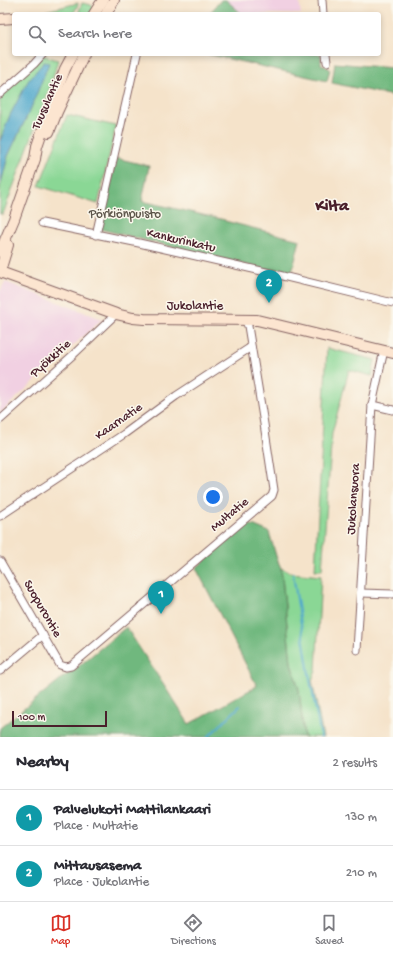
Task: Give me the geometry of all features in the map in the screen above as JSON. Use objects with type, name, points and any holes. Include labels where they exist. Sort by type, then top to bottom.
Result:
[{"type":"main road","points":[[95,12],[103,0]]},
{"type":"main road","points":[[107,12],[114,0]]},
{"type":"main road","points":[[0,20],[12,18]]},
{"type":"main road","name":"Tuusulantie","points":[[0,252],[14,219],[35,159],[37,146],[44,124],[72,56]]},
{"type":"main road","name":"Tuusulantie","points":[[35,159],[42,148],[83,56]]},
{"type":"main road","name":"Tuusulantie","points":[[0,271],[14,219]]},
{"type":"main road","name":"Jukolantie","points":[[0,271],[116,314],[133,318],[257,320],[389,352]]},
{"type":"street","points":[[322,0],[323,12]]},
{"type":"street","points":[[0,94],[41,56]]},
{"type":"street","points":[[96,235],[137,56]]},
{"type":"street","points":[[326,56],[327,62]]},
{"type":"street","name":"Kankurinkatu","points":[[42,222],[266,272],[393,303]]},
{"type":"street","name":"Pyökkitie","points":[[0,420],[116,314]]},
{"type":"street","name":"Multatie","points":[[66,667],[71,666],[272,496],[274,490],[264,424],[248,326],[245,319]]},
{"type":"street","name":"Kaarnatie","points":[[0,516],[120,437],[176,396],[251,347]]},
{"type":"street","name":"Jukolansuora","points":[[357,650],[372,405],[389,352]]},
{"type":"street","points":[[372,405],[393,410]]},
{"type":"street","name":"Suopurontie","points":[[0,561],[60,664],[66,667]]},
{"type":"street","points":[[361,593],[393,594]]},
{"type":"street","points":[[0,671],[43,635]]},
{"type":"shaded area","points":[[226,0],[299,0],[301,12],[240,12]]},
{"type":"shaded area","points":[[5,282],[102,319],[0,413],[0,291]]},
{"type":"green space","points":[[221,0],[226,0],[240,12],[211,12]]},
{"type":"green space","points":[[78,3],[74,12],[46,11]]},
{"type":"green space","points":[[82,3],[91,5],[95,9],[93,12],[79,12]]},
{"type":"green space","points":[[41,56],[58,60],[50,88],[3,214],[0,214],[0,187],[8,156],[31,108],[48,63],[10,115],[0,141],[0,96]]},
{"type":"green space","points":[[216,56],[321,56],[321,64],[330,69],[327,81]]},
{"type":"green space","points":[[335,63],[393,68],[393,96],[332,83]]},
{"type":"green space","points":[[67,115],[116,126],[98,204],[39,186]]},
{"type":"green space","name":"Pörkiönpuisto","points":[[116,158],[149,166],[142,201],[225,220],[300,240],[291,276],[100,229]]},
{"type":"green space","points":[[327,348],[375,360],[372,376],[349,370],[332,433],[322,570],[315,570]]},
{"type":"green space","points":[[247,524],[269,532],[281,568],[291,663],[299,690],[304,737],[0,737],[0,728],[126,627],[189,724],[257,686],[196,568]]},
{"type":"green space","points":[[281,568],[291,573],[321,576],[316,671],[312,680],[323,737],[304,737],[299,690],[291,663]]},
{"type":"water","points":[[44,62],[49,63],[31,108],[8,156],[0,187],[0,141],[10,115],[28,81]]},
{"type":"waterway","points":[[293,574],[321,737]]},
{"type":"waterway","points":[[208,737],[240,706]]},
{"type":"place","name":"Mittausasema","points":[[269,303]]},
{"type":"place","name":"Palvelukoti Mattilankaari","points":[[161,614]]},
{"type":"district","name":"Kilta","points":[[332,207]]}]
